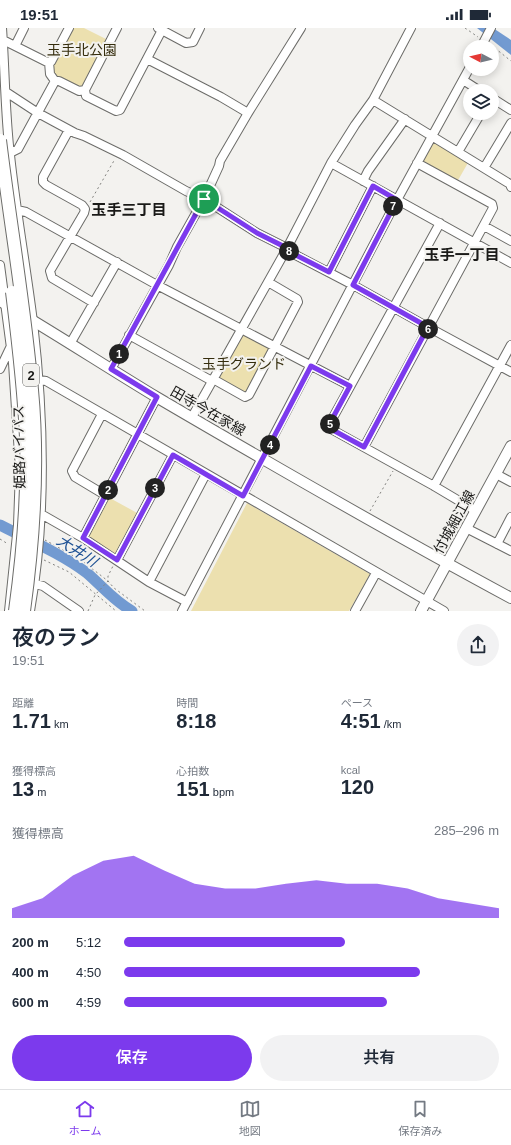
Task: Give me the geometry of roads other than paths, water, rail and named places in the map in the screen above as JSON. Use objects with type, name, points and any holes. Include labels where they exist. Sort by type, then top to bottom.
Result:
[{"type":"highway","name":"姫路バイパス","points":[[0,140],[31,376],[34,427],[34,515],[24,611]]},
{"type":"highway","name":"姫路バイパス","points":[[0,209],[21,370],[26,437],[26,482],[22,557],[15,611]]},
{"type":"main road","name":"田寺今在家線","points":[[3,303],[262,459],[511,598]]},
{"type":"main road","name":"付城細江線","points":[[421,611],[511,446]]},
{"type":"street","points":[[2,28],[10,153],[33,322],[39,380],[42,456],[41,514],[38,559],[30,611]]},
{"type":"street","points":[[15,46],[24,28]]},
{"type":"street","points":[[49,62],[51,62],[69,28]]},
{"type":"street","points":[[117,28],[85,90],[86,96],[116,111],[120,110],[147,59],[160,29],[186,43],[191,43],[193,42],[200,28]]},
{"type":"street","points":[[111,369],[204,199],[220,161],[301,28]]},
{"type":"street","points":[[484,40],[491,28]]},
{"type":"street","points":[[192,417],[286,250],[331,163],[373,100],[408,29]]},
{"type":"street","points":[[3,40],[49,62]]},
{"type":"street","points":[[147,59],[222,97],[248,113]]},
{"type":"street","points":[[49,62],[50,74],[56,81],[79,91],[85,90]]},
{"type":"street","points":[[182,611],[431,135],[465,76]]},
{"type":"street","points":[[463,80],[469,84]]},
{"type":"street","points":[[10,153],[18,149],[56,81]]},
{"type":"street","points":[[6,92],[38,113],[69,130],[118,153],[186,191],[204,199],[257,233],[285,247],[286,250],[511,372]]},
{"type":"street","points":[[373,100],[511,184]]},
{"type":"street","points":[[499,102],[511,110]]},
{"type":"street","points":[[363,181],[368,171],[404,119]]},
{"type":"street","points":[[458,152],[477,120]]},
{"type":"street","points":[[484,168],[511,123]]},
{"type":"street","points":[[69,130],[43,177],[43,182],[82,205],[85,209],[50,271],[52,278],[94,303]]},
{"type":"street","points":[[331,163],[511,263]]},
{"type":"street","points":[[364,447],[493,208],[492,204],[417,163]]},
{"type":"street","points":[[329,272],[373,186]]},
{"type":"street","points":[[17,210],[26,212],[157,285],[350,386]]},
{"type":"street","points":[[440,223],[330,423],[331,429],[476,511]]},
{"type":"street","points":[[484,226],[511,241]]},
{"type":"street","points":[[70,344],[117,262]]},
{"type":"street","points":[[0,265],[3,303],[10,348],[20,470],[18,526],[9,611]]},
{"type":"street","points":[[129,335],[245,397],[249,395],[298,302],[297,299],[268,282]]},
{"type":"street","points":[[434,486],[511,345]]},
{"type":"street","points":[[0,369],[10,348]]},
{"type":"street","points":[[39,380],[46,381],[444,611]]},
{"type":"street","points":[[83,538],[157,397]]},
{"type":"street","points":[[102,414],[72,471],[75,477],[105,495]]},
{"type":"street","points":[[117,560],[173,455]]},
{"type":"street","points":[[149,582],[206,474]]},
{"type":"street","points":[[496,474],[511,482]]},
{"type":"street","points":[[41,514],[83,538],[149,582],[187,602]]},
{"type":"street","points":[[497,544],[511,517]]},
{"type":"street","points":[[466,528],[511,551]]},
{"type":"street","points":[[355,611],[376,573]]},
{"type":"street","points":[[12,580],[43,586],[79,611]]},
{"type":"water","points":[[477,28],[493,28],[511,40],[511,55],[499,45],[499,40],[492,40]]},
{"type":"waterway","name":"大井川","points":[[0,525],[77,566],[87,573],[119,603],[132,611]]},
{"type":"district","name":"玉手三丁目","points":[[129,210]]},
{"type":"district","name":"玉手一丁目","points":[[462,255]]},
{"type":"park label","name":"玉手北公園","points":[[82,50]]},
{"type":"park label","name":"玉手グランド","points":[[244,364]]}]
